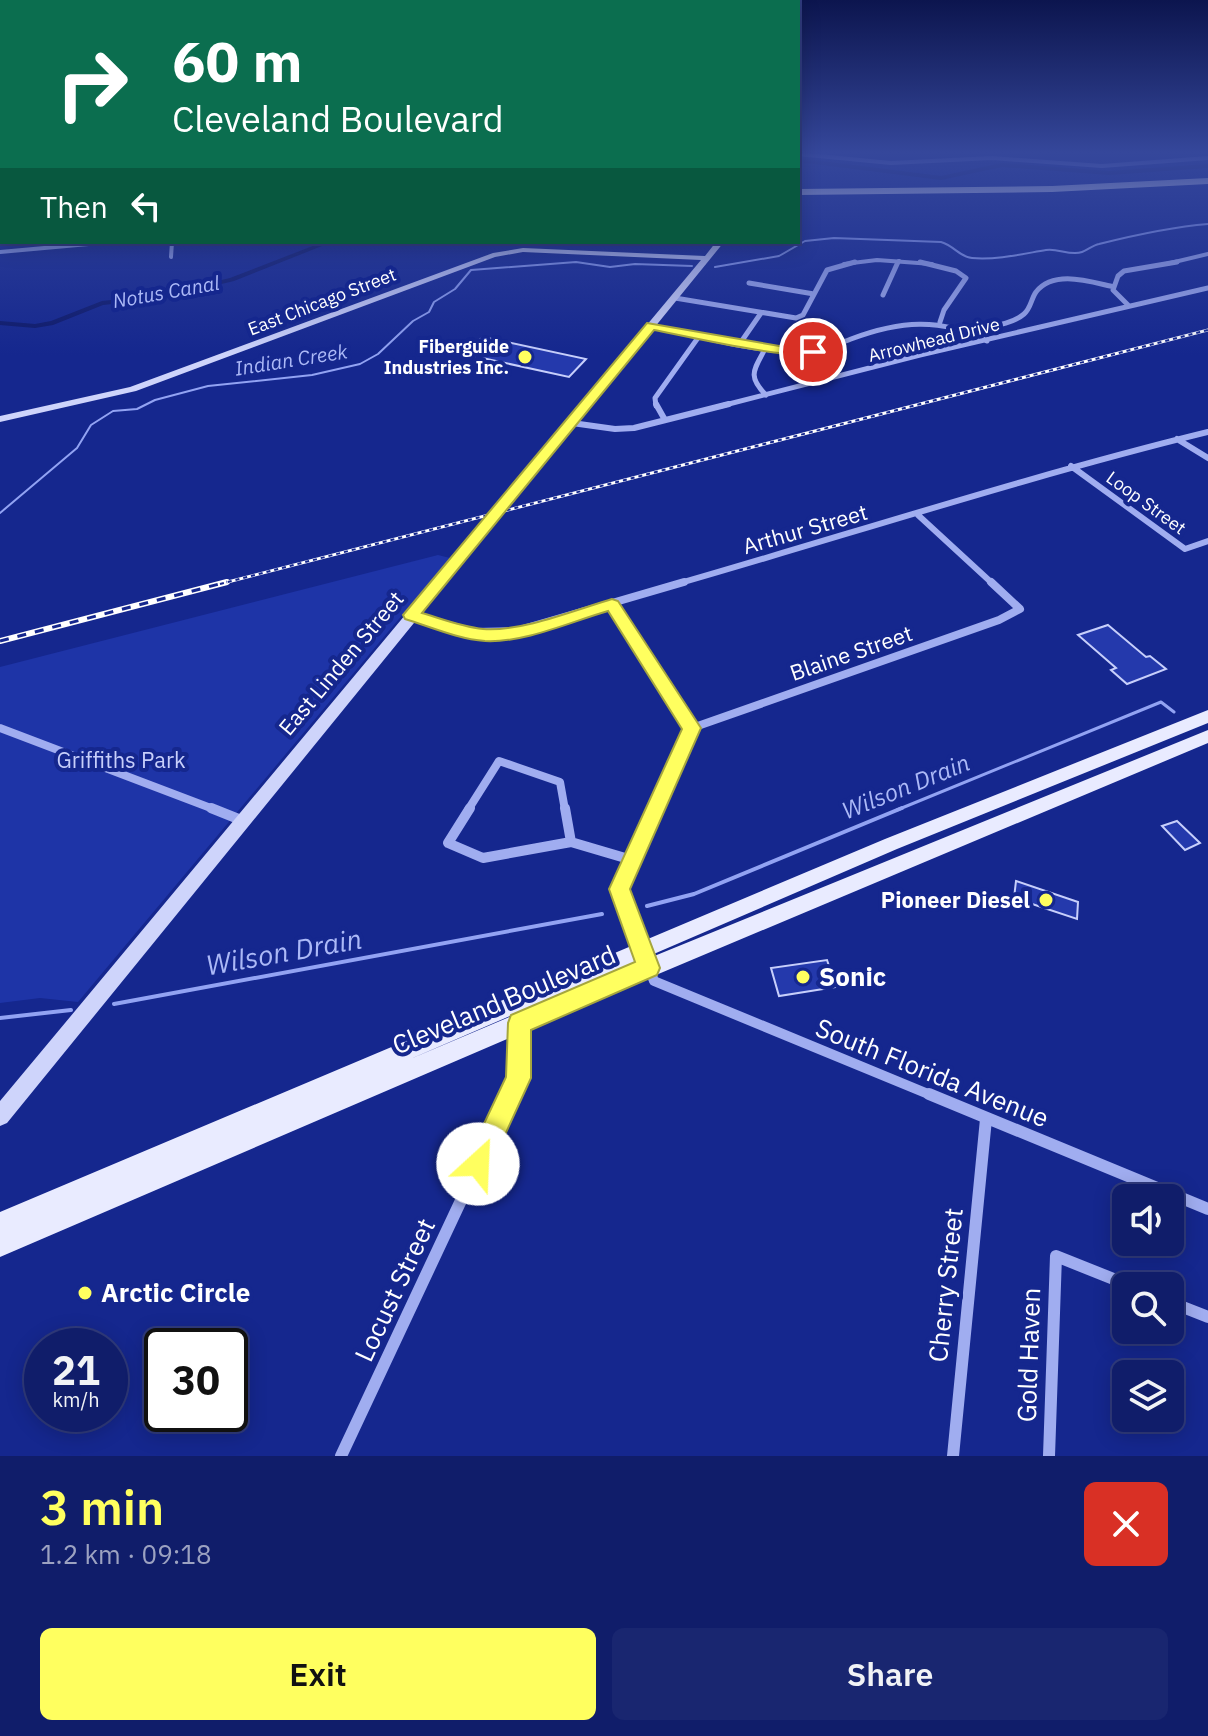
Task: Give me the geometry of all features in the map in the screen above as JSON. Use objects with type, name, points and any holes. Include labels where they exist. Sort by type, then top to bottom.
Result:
[{"type":"main road","name":"East Linden Street","points":[[0,1116],[718,244]]},
{"type":"main road","name":"East Chicago Street","points":[[0,419],[133,389],[493,255],[523,250],[708,258]]},
{"type":"main road","name":"Cleveland Boulevard","points":[[0,1245],[1023,788],[1208,716]]},
{"type":"main road","name":"Cleveland Boulevard","points":[[645,959],[1208,736]]},
{"type":"main road","name":"Cleveland Boulevard","points":[[0,1224],[516,1015]]},
{"type":"street","points":[[0,252],[89,244]]},
{"type":"street","points":[[171,257],[172,244]]},
{"type":"street","points":[[1129,306],[1115,295],[1118,276],[1124,271],[1208,254]]},
{"type":"street","points":[[675,298],[796,318],[803,315],[827,270],[834,266],[869,260],[899,261],[947,268],[964,274],[966,278],[944,310],[940,322]]},
{"type":"street","points":[[883,295],[899,261]]},
{"type":"street","points":[[969,330],[1012,320],[1024,314],[1037,291],[1053,281],[1076,280],[1114,287]]},
{"type":"street","points":[[749,283],[814,294]]},
{"type":"street","name":"Arrowhead Drive","points":[[572,423],[615,429],[665,420],[1208,288]]},
{"type":"street","points":[[741,342],[761,313]]},
{"type":"street","points":[[651,326],[766,347],[813,352],[906,324],[940,322],[969,330],[987,341]]},
{"type":"street","points":[[665,420],[656,408],[655,398],[700,335]]},
{"type":"street","points":[[766,347],[753,374],[755,384],[766,395]]},
{"type":"street","name":"Arthur Street","points":[[411,615],[466,632],[487,635],[516,631],[918,515],[1071,466],[1208,432]]},
{"type":"street","points":[[1177,439],[1208,458]]},
{"type":"street","name":"Loop Street","points":[[1071,466],[1185,549],[1208,541]]},
{"type":"street","name":"Blaine Street","points":[[692,728],[999,620],[1020,609],[918,515]]},
{"type":"street","points":[[612,605],[692,728],[619,889],[645,959]]},
{"type":"street","points":[[0,728],[241,820]]},
{"type":"street","points":[[571,842],[560,782],[499,761],[448,843],[483,858],[571,842],[632,860]]},
{"type":"street","name":"South Florida Avenue","points":[[645,959],[654,981],[1208,1209]]},
{"type":"street","name":"Locust Street","points":[[341,1456],[518,1078],[516,1015]]},
{"type":"street","name":"Cherry Street","points":[[953,1456],[986,1119]]},
{"type":"street","name":"Gold Haven","points":[[1049,1456],[1056,1256],[1112,1278]]},
{"type":"street","points":[[1184,1308],[1208,1317]]},
{"type":"green space","name":"Griffiths Park","points":[[438,555],[450,558],[78,1002],[40,998],[0,1003],[0,667]]},
{"type":"building","name":"Fiberguide Industries Inc.","points":[[483,337],[586,359],[569,377],[464,354]]},
{"type":"building","points":[[1108,625],[1146,657],[1150,656],[1166,669],[1127,684],[1111,670],[1116,668],[1078,635]]},
{"type":"building","points":[[1177,821],[1200,843],[1185,850],[1162,826]]},
{"type":"building","name":"Pioneer Diesel","points":[[1016,881],[1078,902],[1077,919],[1014,898]]},
{"type":"building","name":"Sonic","points":[[827,960],[836,987],[779,996],[771,968]]},
{"type":"waterway","name":"Indian Creek","points":[[800,244],[834,238],[941,242],[968,257],[991,258],[1050,250],[1078,253],[1126,238],[1208,224]]},
{"type":"waterway","name":"Notus Canal","points":[[0,323],[35,326],[53,323],[102,303],[158,297],[232,280],[324,244]]},
{"type":"waterway","name":"Indian Creek","points":[[715,267],[779,256],[800,244]]},
{"type":"waterway","name":"Indian Creek","points":[[0,513],[77,448],[91,425],[113,411],[137,409],[155,400],[208,386],[312,375],[360,364],[378,354],[413,321],[429,312],[434,302],[455,289],[471,270],[576,262],[610,267],[635,264],[692,266]]},
{"type":"waterway","name":"Wilson Drain","points":[[897,810],[1161,702],[1174,712]]},
{"type":"waterway","name":"Wilson Drain","points":[[647,906],[694,894],[902,808]]},
{"type":"waterway","name":"Wilson Drain","points":[[114,1004],[602,914]]},
{"type":"waterway","name":"Wilson Drain","points":[[0,1018],[71,1010]]},
{"type":"railway","points":[[220,584],[1208,330]]},
{"type":"railway","points":[[0,641],[227,582]]},
{"type":"place","name":"Fiberguide Industries Inc.","points":[[525,357]]},
{"type":"place","name":"Pioneer Diesel","points":[[1046,900]]},
{"type":"place","name":"Sonic","points":[[803,977]]},
{"type":"place","name":"Arctic Circle","points":[[85,1293]]},
{"type":"route","points":[[478,1164],[518,1078],[519,1023],[649,968],[619,889],[692,728],[612,605],[516,631],[487,635],[466,632],[411,615],[651,326],[785,350],[813,352]]}]
